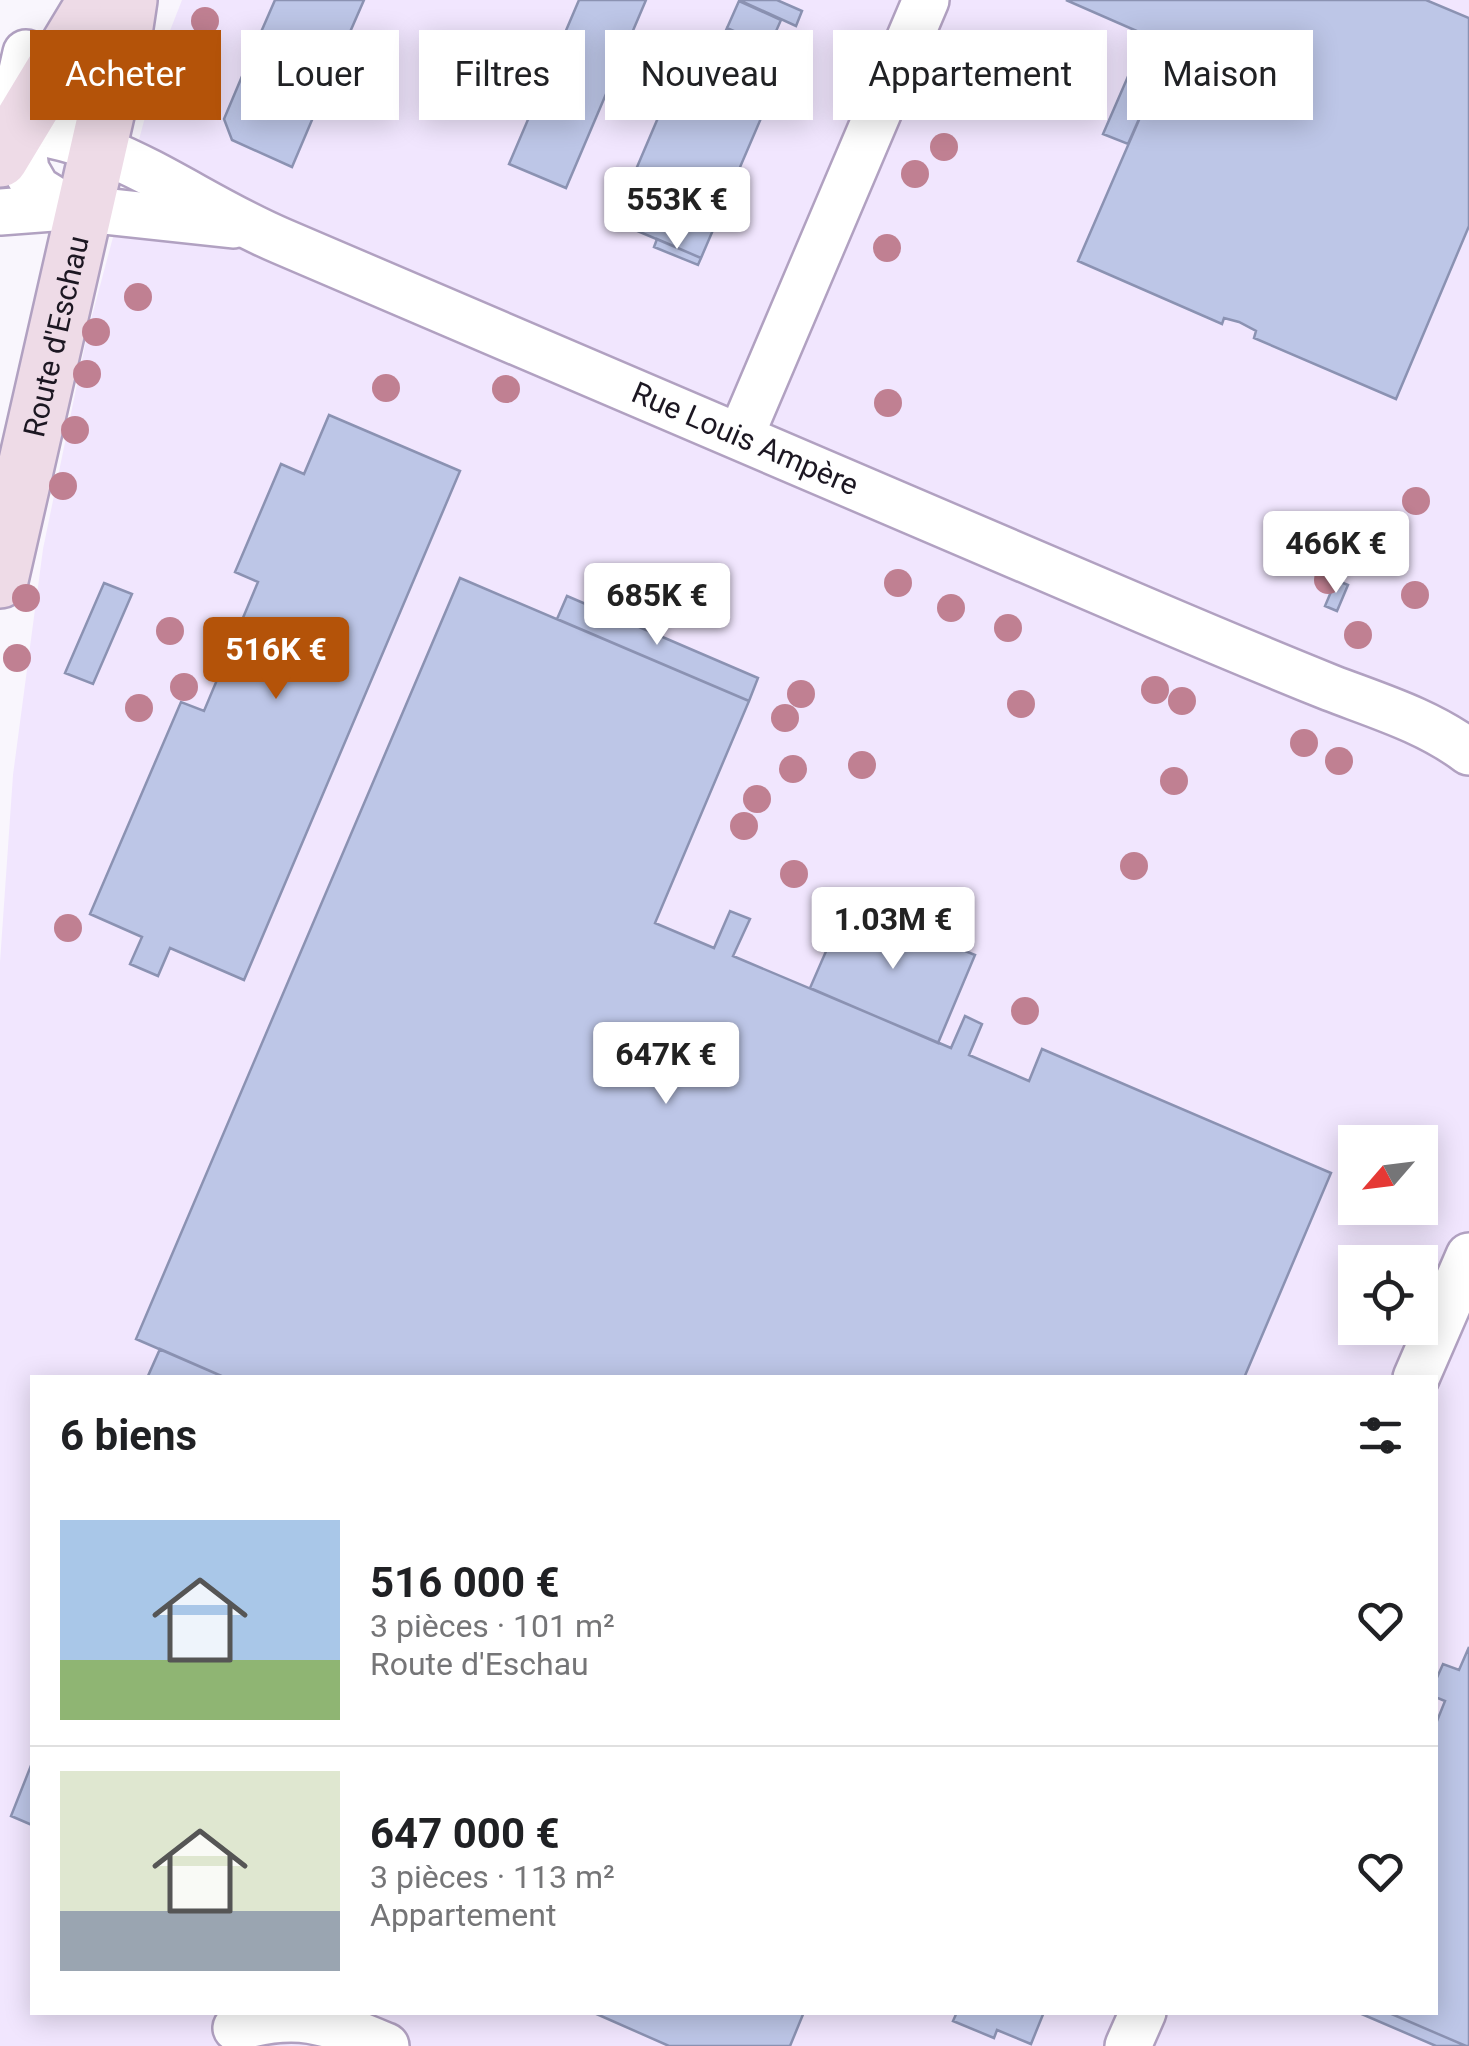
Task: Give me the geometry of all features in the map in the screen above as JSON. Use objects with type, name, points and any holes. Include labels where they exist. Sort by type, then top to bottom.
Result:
[{"type":"main road","points":[[9,111],[51,0]]},
{"type":"main road","points":[[9,111],[96,0]]},
{"type":"main road","name":"Route d'Eschau","points":[[0,580],[75,208],[96,149],[129,0]]},
{"type":"street","points":[[741,435],[926,0]]},
{"type":"street","name":"Rue Louis Ampère","points":[[9,111],[167,179],[245,226],[1243,653],[1436,729],[1469,752]]},
{"type":"street","name":"Route d'Eschau","points":[[9,111],[26,170],[37,189],[75,208]]},
{"type":"street","name":"Route d'Eschau","points":[[0,212],[75,208],[245,226]]},
{"type":"street","points":[[1417,1375],[1469,1256]]},
{"type":"street","points":[[1128,2046],[1141,2015]]},
{"type":"street","points":[[236,2028],[264,2020],[326,2021],[386,2046]]},
{"type":"shaded area","points":[[182,0],[1469,0],[1469,2046],[0,2046],[0,962],[13,775],[43,549],[88,331],[144,120],[221,120],[221,30],[170,30]]},
{"type":"building","points":[[275,0],[364,0],[351,30],[262,30]]},
{"type":"building","points":[[579,0],[646,0],[633,30],[605,30],[605,96],[566,188],[509,164],[528,120],[585,120],[585,30],[566,30]]},
{"type":"building","points":[[739,0],[777,0],[802,11],[796,26]]},
{"type":"building","points":[[1066,0],[1426,0],[1469,18],[1469,226],[1396,399],[1254,338],[1256,331],[1239,322],[1224,318],[1222,324],[1078,261],[1139,120],[1313,120],[1313,30],[1134,30]]},
{"type":"building","points":[[739,1],[781,20],[777,30],[727,28]]},
{"type":"building","points":[[241,79],[241,120],[312,120],[292,167],[232,140],[224,119]]},
{"type":"building","points":[[1127,79],[1127,120],[1139,120],[1128,144],[1103,134]]},
{"type":"building","points":[[657,120],[760,120],[701,258],[614,221]]},
{"type":"building","points":[[657,239],[701,258],[698,265],[654,247]]},
{"type":"building","points":[[329,415],[460,471],[244,980],[170,948],[158,976],[130,964],[142,937],[90,914],[181,702],[204,711],[258,582],[235,572],[281,464],[304,474]]},
{"type":"building","points":[[460,578],[749,701],[655,923],[714,948],[730,911],[750,919],[733,956],[951,1048],[965,1016],[982,1024],[969,1055],[1029,1081],[1042,1049],[1331,1173],[1245,1375],[219,1375],[136,1339]]},
{"type":"building","points":[[1336,580],[1348,585],[1337,611],[1325,606]]},
{"type":"building","points":[[104,583],[132,594],[93,684],[65,673]]},
{"type":"building","points":[[567,596],[758,678],[749,701],[557,619]]},
{"type":"building","points":[[864,895],[905,911],[899,925],[859,908]]},
{"type":"building","points":[[847,903],[975,955],[938,1043],[810,988]]},
{"type":"building","points":[[160,1349],[219,1375],[148,1375]]},
{"type":"building","points":[[1469,1647],[1469,2046],[1394,2015],[1438,2015],[1438,1718],[1445,1701],[1438,1698],[1438,1675],[1443,1664],[1459,1670]]},
{"type":"building","points":[[30,1768],[30,1824],[11,1816]]},
{"type":"building","points":[[599,2015],[803,2015],[790,2046],[669,2046]]},
{"type":"building","points":[[956,2015],[1043,2015],[1031,2044],[997,2030],[994,2038],[953,2021]]},
{"type":"building","points":[[1364,2015],[1394,2015],[1466,2046],[1436,2046]]}]
